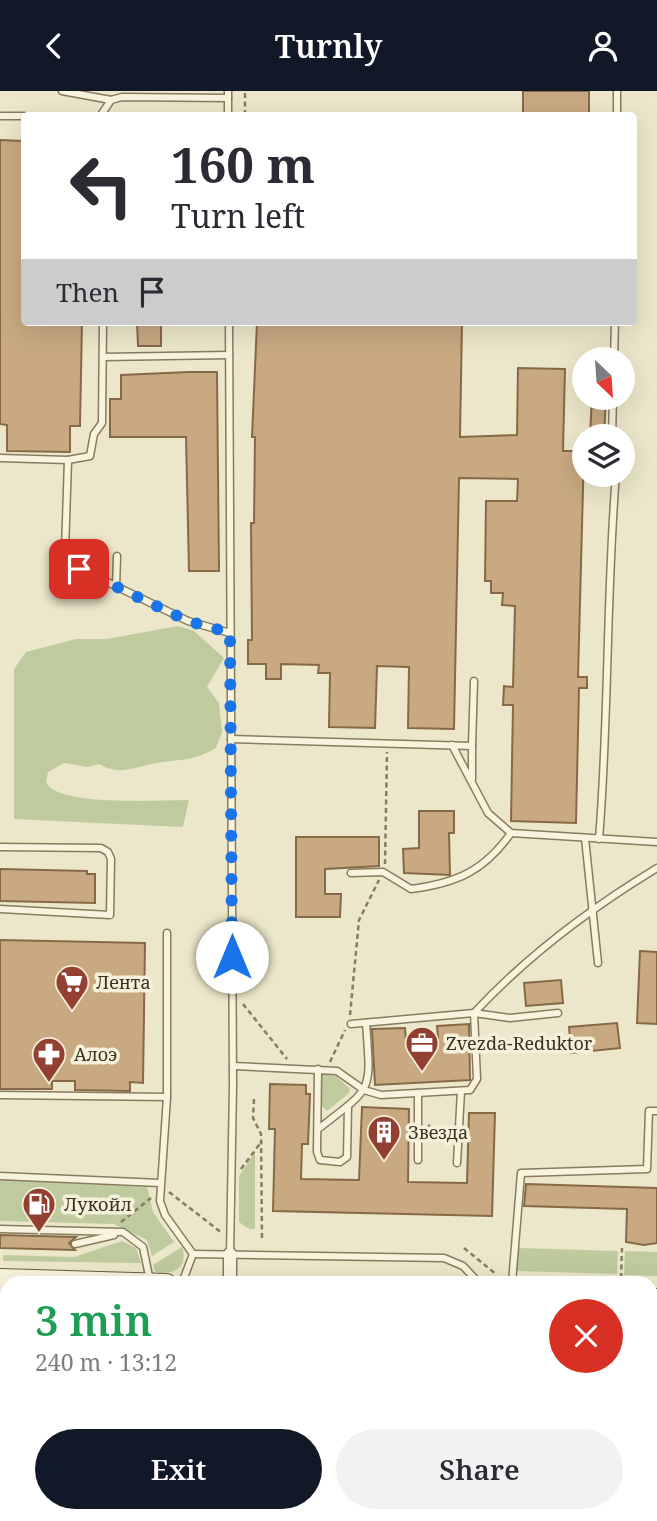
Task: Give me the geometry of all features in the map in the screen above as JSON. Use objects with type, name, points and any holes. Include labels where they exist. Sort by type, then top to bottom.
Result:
[{"type":"street","points":[[230,1254],[230,1276]]},
{"type":"lane","points":[[62,91],[111,100],[228,94],[228,112]]},
{"type":"lane","points":[[617,91],[617,112]]},
{"type":"lane","points":[[102,112],[111,100]]},
{"type":"lane","points":[[0,116],[21,117]]},
{"type":"lane","points":[[0,458],[68,460],[90,456],[94,434],[102,423],[103,326]]},
{"type":"lane","points":[[229,326],[233,1066],[230,1254]]},
{"type":"lane","points":[[614,347],[615,326]]},
{"type":"lane","points":[[103,357],[229,355]]},
{"type":"lane","points":[[68,460],[65,532],[68,558],[79,569],[188,621],[230,633]]},
{"type":"lane","points":[[599,839],[604,790],[609,558],[615,487]]},
{"type":"lane","points":[[116,587],[117,556]]},
{"type":"lane","points":[[471,782],[474,681]]},
{"type":"lane","points":[[231,739],[472,746]]},
{"type":"lane","points":[[452,745],[488,813],[511,832],[657,842]]},
{"type":"lane","points":[[351,873],[383,872],[411,890],[454,881],[495,855],[511,832]]},
{"type":"lane","points":[[586,838],[598,963]]},
{"type":"lane","points":[[0,847],[101,848],[108,852],[111,859],[110,915],[0,909]]},
{"type":"lane","points":[[233,1066],[327,1069],[345,1075],[364,1090],[382,1095],[470,1090],[477,1079],[474,1013],[501,985],[593,908],[657,868]]},
{"type":"lane","points":[[167,933],[167,1097],[160,1184],[162,1208],[193,1254]]},
{"type":"lane","points":[[351,1024],[474,1013],[510,1018],[558,1013]]},
{"type":"lane","points":[[318,1129],[364,1090],[369,1072],[366,1023]]},
{"type":"lane","points":[[318,1069],[320,1160],[344,1160],[348,1153],[348,1106]]},
{"type":"lane","points":[[457,1163],[461,1091]]},
{"type":"lane","points":[[418,1093],[418,1160]]},
{"type":"lane","points":[[0,1095],[167,1097]]},
{"type":"lane","points":[[513,1276],[522,1173],[647,1169],[649,1111],[657,1111]]},
{"type":"lane","points":[[0,1177],[160,1184]]},
{"type":"lane","points":[[5,1231],[123,1232],[143,1247],[149,1276]]},
{"type":"lane","points":[[75,1244],[123,1232]]},
{"type":"lane","points":[[193,1254],[444,1258],[463,1266],[472,1276]]},
{"type":"lane","points":[[185,1276],[193,1254]]},
{"type":"path","points":[[245,91],[245,112]]},
{"type":"path","points":[[242,1003],[285,1056],[289,1067]]},
{"type":"path","points":[[327,1069],[351,1024]]},
{"type":"path","points":[[254,1099],[253,1118],[261,1141],[262,1239]]},
{"type":"path","points":[[418,1115],[458,1153]]},
{"type":"path","points":[[230,1183],[261,1141]]},
{"type":"path","points":[[160,1184],[230,1239]]},
{"type":"path","points":[[111,1232],[151,1198]]},
{"type":"path","points":[[464,1248],[497,1275]]},
{"type":"path","points":[[621,1276],[622,1248]]},
{"type":"green space","points":[[178,626],[194,631],[224,658],[207,687],[219,703],[222,732],[216,748],[194,757],[121,770],[99,764],[88,767],[64,763],[48,772],[46,782],[54,790],[89,799],[189,800],[183,827],[14,819],[14,669],[26,652],[76,639],[107,639]]},
{"type":"green space","points":[[322,1074],[336,1076],[350,1089],[348,1094],[327,1111],[322,1106]]},
{"type":"green space","points":[[255,1152],[255,1229],[249,1229],[239,1222],[239,1176]]},
{"type":"green space","points":[[0,1180],[147,1187],[153,1212],[174,1242],[152,1256],[147,1240],[114,1224],[0,1221]]},
{"type":"green space","points":[[122,1241],[136,1248],[141,1263],[3,1261],[3,1255],[74,1257]]},
{"type":"green space","points":[[182,1247],[183,1261],[178,1269],[155,1272],[153,1265]]},
{"type":"green space","points":[[518,1248],[618,1251],[617,1274],[517,1271]]},
{"type":"green space","points":[[625,1251],[657,1252],[657,1276],[624,1275]]},
{"type":"building","points":[[523,91],[589,91],[589,112],[523,112]]},
{"type":"building","points":[[0,140],[21,141],[21,326],[82,326],[80,426],[70,426],[70,452],[7,451],[7,425],[0,424]]},
{"type":"building","points":[[137,326],[161,326],[161,346],[138,346]]},
{"type":"building","points":[[257,326],[462,326],[460,437],[517,435],[518,368],[565,369],[563,451],[572,451],[572,487],[583,487],[578,677],[587,677],[587,688],[579,688],[576,823],[511,821],[513,705],[503,705],[504,686],[513,687],[515,606],[502,605],[503,593],[491,593],[491,581],[485,581],[486,501],[517,501],[518,479],[459,478],[454,729],[408,728],[409,667],[377,666],[375,728],[329,727],[330,673],[318,673],[319,665],[281,664],[281,679],[266,679],[266,664],[248,664],[248,640],[252,640],[251,523],[254,523],[255,437],[252,437]]},
{"type":"building","points":[[217,372],[219,571],[189,571],[186,437],[110,437],[110,399],[121,399],[121,375]]},
{"type":"building","points":[[591,410],[605,410],[605,424],[591,424]]},
{"type":"building","points":[[419,811],[454,811],[454,833],[449,833],[450,875],[404,873],[403,849],[419,848]]},
{"type":"building","points":[[296,837],[379,837],[379,866],[325,869],[325,894],[341,894],[340,917],[296,917]]},
{"type":"building","points":[[0,869],[87,871],[87,874],[95,874],[95,903],[0,901]]},
{"type":"building","name":"Лента","points":[[0,940],[145,943],[143,1083],[130,1082],[130,1091],[75,1090],[75,1081],[52,1081],[52,1089],[0,1089]]},
{"type":"building","points":[[640,951],[657,952],[657,1024],[637,1023]]},
{"type":"building","points":[[561,980],[563,1003],[526,1006],[524,983]]},
{"type":"building","points":[[617,1023],[620,1048],[571,1053],[569,1027]]},
{"type":"building","points":[[469,1024],[470,1080],[375,1085],[372,1029],[405,1028],[406,1040],[438,1038],[437,1026]]},
{"type":"building","name":"Звезда","points":[[270,1084],[306,1085],[306,1094],[310,1094],[308,1144],[302,1144],[301,1179],[359,1180],[362,1107],[409,1109],[408,1182],[467,1183],[469,1113],[495,1113],[492,1216],[273,1211],[275,1129],[269,1129]]},
{"type":"building","points":[[526,1184],[657,1188],[657,1243],[644,1245],[626,1242],[627,1209],[524,1206]]},
{"type":"building","points":[[0,1235],[76,1237],[69,1243],[75,1250],[0,1248]]},
{"type":"place","name":"Лента","points":[[72,1012]]},
{"type":"place","name":"Zvezda-Reduktor","points":[[422,1073]]},
{"type":"place","name":"Алоэ","points":[[49,1084]]},
{"type":"place","name":"Звезда","points":[[384,1162]]},
{"type":"place","name":"Лукойл","points":[[39,1234]]},
{"type":"route","points":[[79,569],[188,621],[230,633],[232,957]]}]
